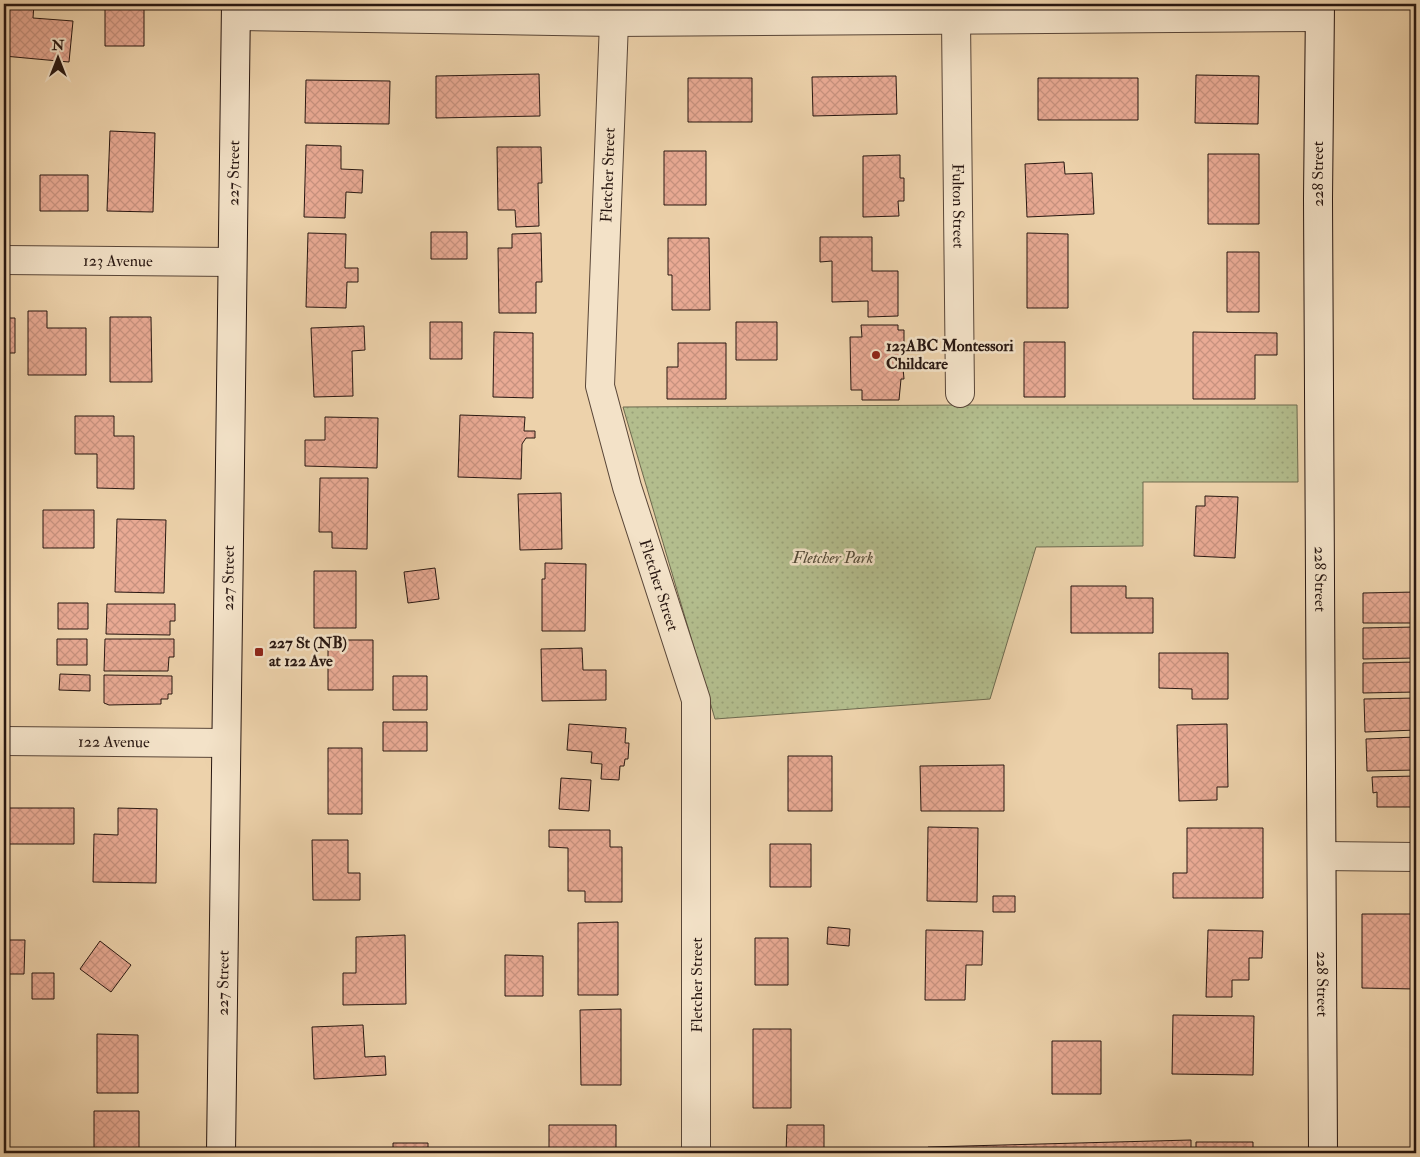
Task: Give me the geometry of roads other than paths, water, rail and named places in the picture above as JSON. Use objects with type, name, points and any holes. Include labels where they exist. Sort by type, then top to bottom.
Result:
[{"type":"street","points":[[236,10],[614,22],[956,20],[1319,10]]},
{"type":"street","name":"227 Street","points":[[221,1153],[236,10]]},
{"type":"street","name":"228 Street","points":[[1319,10],[1318,199],[1323,1153]]},
{"type":"street","name":"Fulton Street","points":[[956,20],[960,393]]},
{"type":"street","name":"Fletcher Street","points":[[614,22],[600,386],[627,487],[696,700],[696,1153]]},
{"type":"street","name":"123 Avenue","points":[[4,260],[232,262]]},
{"type":"street","name":"122 Avenue","points":[[4,741],[225,743]]},
{"type":"street","points":[[1322,856],[1416,857]]},
{"type":"place","name":"123ABC Montessori Childcare","points":[[876,355]]},
{"type":"place","name":"227 St (NB) at 122 Ave","points":[[259,652]]},
{"type":"park label","name":"Fletcher Park","points":[[833,558]]}]
